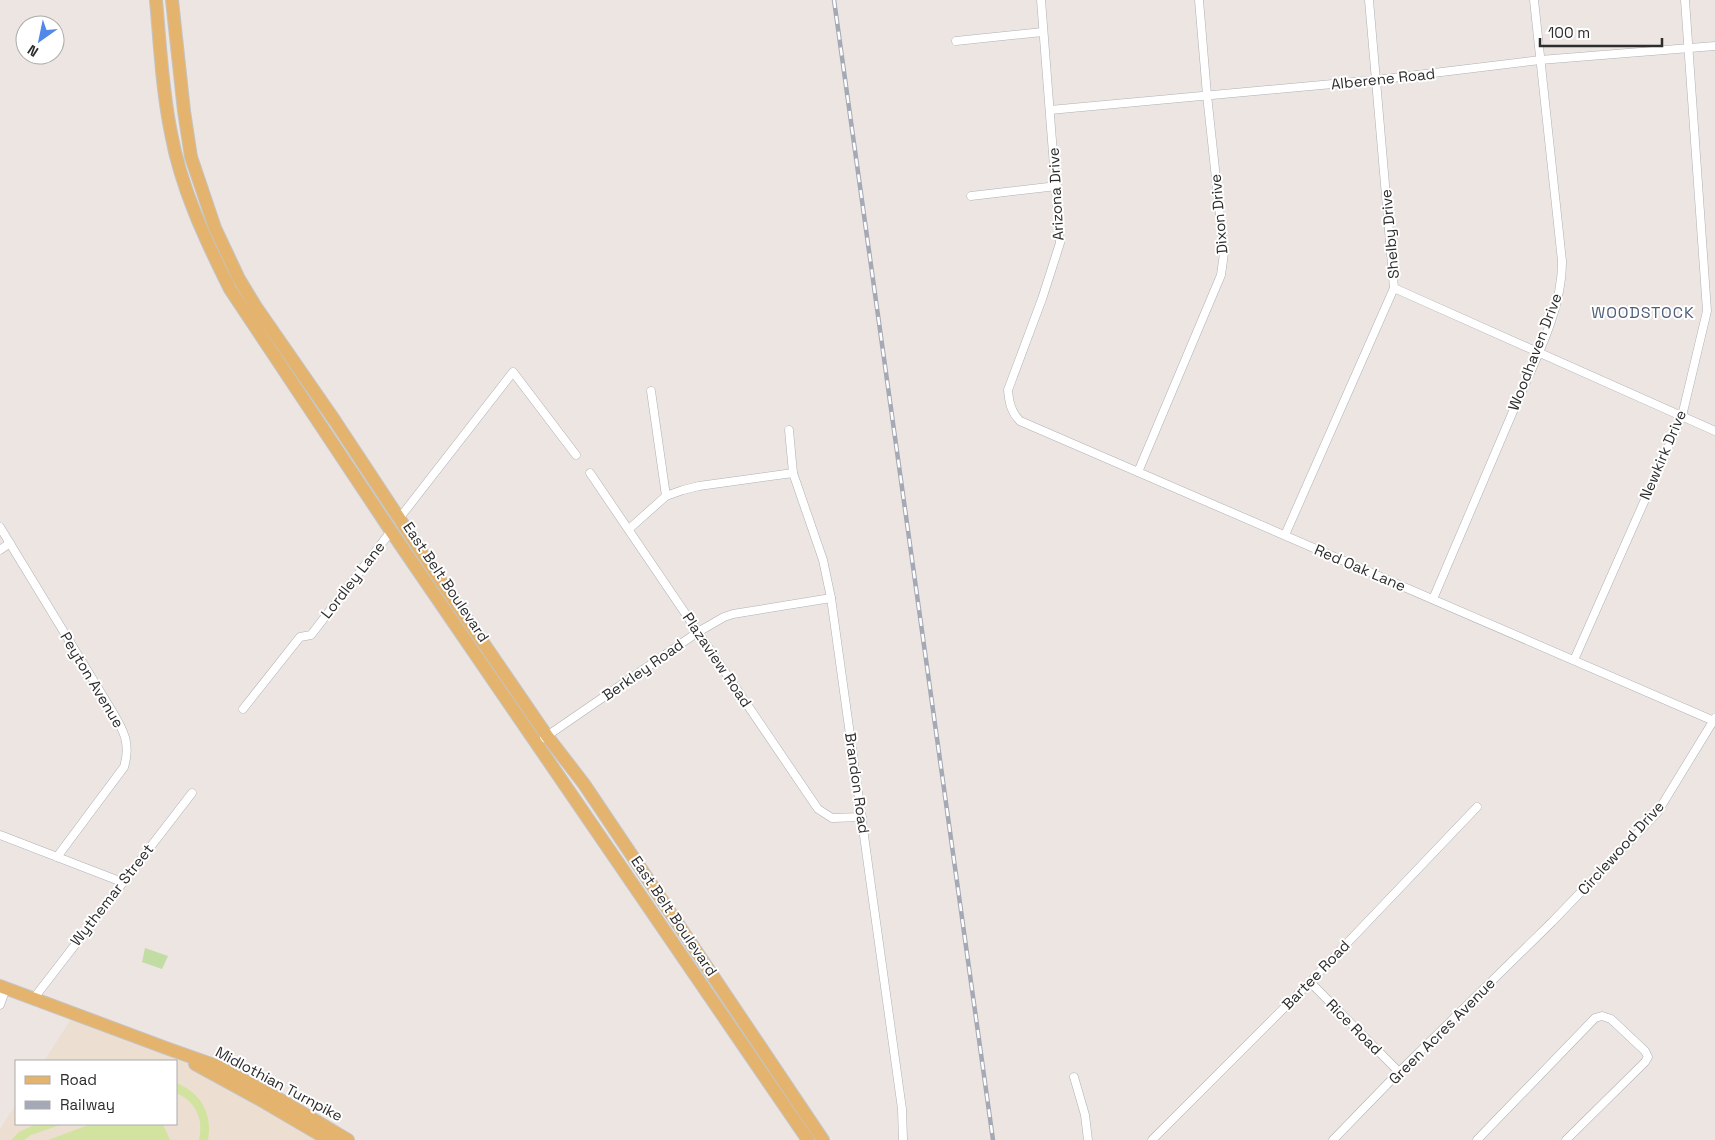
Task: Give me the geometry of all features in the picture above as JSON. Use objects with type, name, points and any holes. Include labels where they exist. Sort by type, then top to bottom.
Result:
[{"type":"main road","name":"East Belt Boulevard","points":[[156,0],[172,140],[192,207],[216,263],[246,314],[391,531],[542,739],[584,784],[823,1140]]},
{"type":"main road","name":"East Belt Boulevard","points":[[172,0],[189,148],[205,200],[227,255],[256,307],[335,420],[400,518],[542,739],[808,1140]]},
{"type":"main road","name":"Midlothian Turnpike","points":[[3,987],[217,1066],[348,1140]]},
{"type":"main road","name":"Midlothian Turnpike","points":[[166,1048],[329,1140]]},
{"type":"street","name":"Arizona Drive","points":[[1011,409],[1008,390],[1042,299],[1060,243],[1041,0]]},
{"type":"street","name":"Dixon Drive","points":[[1138,472],[1224,264],[1199,0]]},
{"type":"street","name":"Shelby Drive","points":[[1285,535],[1394,288],[1369,0]]},
{"type":"street","name":"Woodhaven Drive","points":[[1433,599],[1538,352],[1557,303],[1562,279],[1562,261],[1534,0]]},
{"type":"street","name":"Newkirk Drive","points":[[1574,660],[1682,416],[1708,311],[1685,0]]},
{"type":"street","points":[[956,41],[1043,32]]},
{"type":"street","name":"Alberene Road","points":[[1050,110],[1376,80],[1540,60],[1715,46]]},
{"type":"street","points":[[971,196],[1057,186]]},
{"type":"street","points":[[1394,288],[1715,431]]},
{"type":"street","name":"Lordley Lane","points":[[243,709],[300,636],[311,635],[513,372],[576,455]]},
{"type":"street","points":[[651,391],[666,496]]},
{"type":"street","name":"Red Oak Lane","points":[[1011,409],[1020,421],[1714,720]]},
{"type":"street","name":"Brandon Road","points":[[789,430],[793,473],[823,560],[831,598],[902,1109],[903,1140]]},
{"type":"street","name":"Plazaview Road","points":[[590,473],[818,809],[832,818],[862,818]]},
{"type":"street","points":[[629,529],[666,496],[699,486],[793,473]]},
{"type":"street","name":"Peyton Avenue","points":[[0,527],[112,711],[124,732],[127,746],[124,768],[57,857]]},
{"type":"street","points":[[0,550],[10,544]]},
{"type":"street","name":"Berkley Road","points":[[542,739],[698,632],[724,617],[831,598]]},
{"type":"street","name":"Circlewood Drive","points":[[1552,922],[1657,813],[1714,720]]},
{"type":"street","name":"Wythemar Street","points":[[34,998],[192,793]]},
{"type":"street","name":"Bartee Road","points":[[1152,1140],[1310,982],[1477,807]]},
{"type":"street","points":[[0,835],[122,882]]},
{"type":"street","name":"Green Acres Avenue","points":[[1334,1140],[1399,1072],[1552,922]]},
{"type":"street","name":"Rice Road","points":[[1310,982],[1399,1072]]},
{"type":"street","points":[[0,1005],[3,987]]},
{"type":"street","points":[[1477,1140],[1595,1018],[1602,1016],[1611,1019],[1645,1051],[1648,1057],[1566,1140]]},
{"type":"street","points":[[1074,1077],[1085,1114],[1088,1140]]},
{"type":"shaded area","points":[[75,1013],[167,1049],[329,1140],[0,1140],[0,1129],[15,1106],[15,1125],[178,1125],[178,1060],[45,1060]]},
{"type":"green space","points":[[145,948],[168,956],[162,969],[142,962]]},
{"type":"green space","points":[[178,1084],[198,1098],[207,1113],[209,1122],[208,1140],[199,1140],[200,1125],[197,1112],[183,1096],[178,1094]]},
{"type":"green space","points":[[34,1125],[60,1125],[31,1135],[24,1140],[11,1140],[19,1132]]},
{"type":"green space","points":[[88,1125],[163,1125],[170,1140],[48,1140]]},
{"type":"railway","points":[[834,0],[993,1140]]},
{"type":"district","name":"WOODSTOCK","points":[[1643,312]]}]
